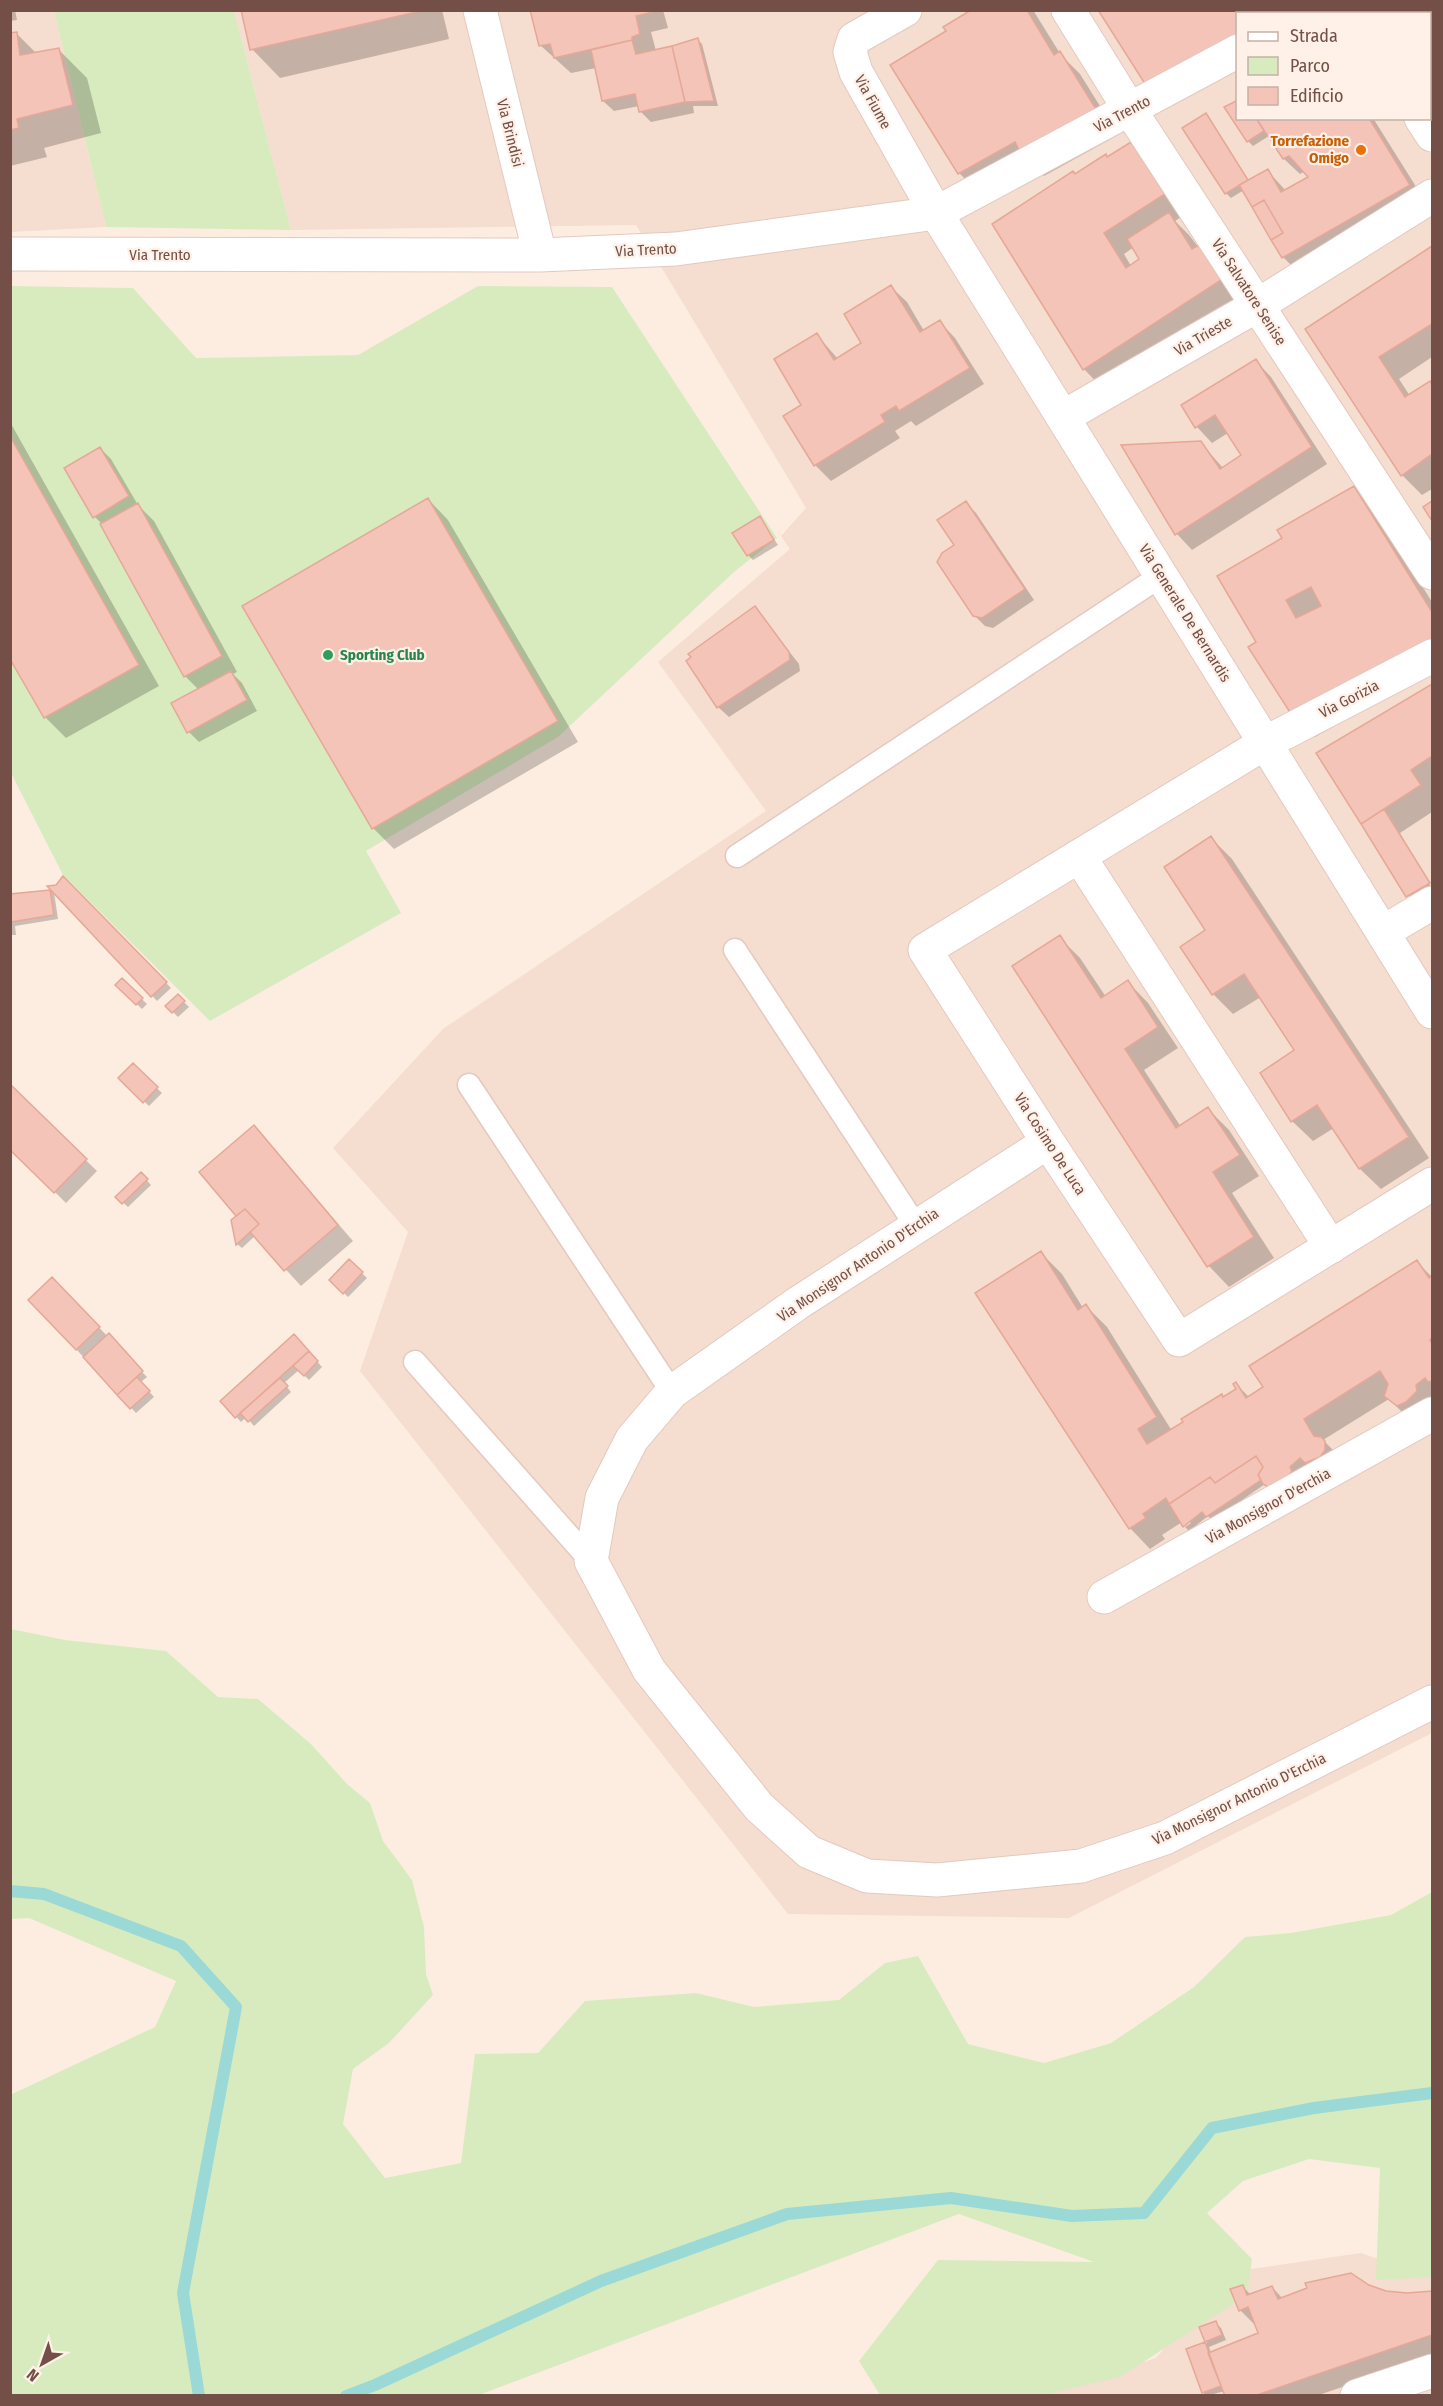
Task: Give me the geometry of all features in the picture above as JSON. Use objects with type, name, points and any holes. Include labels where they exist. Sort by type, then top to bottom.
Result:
[{"type":"street","name":"Via Brindisi","points":[[480,10],[540,255]]},
{"type":"street","name":"Via Salvatore Senise","points":[[1068,10],[1130,110],[1432,573]]},
{"type":"street","name":"Via Fiume","points":[[903,11],[854,39],[850,52],[856,72],[936,213]]},
{"type":"street","name":"Via Trento","points":[[10,254],[540,255],[676,249],[936,213],[1236,52]]},
{"type":"street","points":[[1422,120],[1432,135]]},
{"type":"street","name":"Via Trieste","points":[[1064,417],[1258,305],[1432,196]]},
{"type":"street","name":"Via Generale De Bernardis","points":[[936,213],[1432,1012]]},
{"type":"street","name":"Via Gorizia","points":[[1265,743],[1432,656]]},
{"type":"street","name":"Via Cosimo De Luca","points":[[1265,743],[925,950],[1179,1340],[1432,1184]]},
{"type":"street","points":[[1079,856],[1331,1246]]},
{"type":"street","points":[[1383,932],[1432,903]]},
{"type":"street","name":"Via Monsignor Antonio D'Erchia","points":[[1048,1142],[798,1303],[672,1392],[632,1439],[602,1498],[591,1561],[649,1670],[759,1807],[808,1852],[867,1876],[937,1880],[1081,1866],[1165,1838],[1432,1702]]},
{"type":"street","name":"Via Monsignor D'erchia","points":[[1104,1597],[1432,1414]]},
{"type":"street","points":[[1357,2396],[1432,2371]]},
{"type":"lane","points":[[737,856],[1162,576]]},
{"type":"lane","points":[[735,951],[916,1226]]},
{"type":"lane","points":[[469,1085],[672,1392]]},
{"type":"lane","points":[[415,1362],[591,1561]]},
{"type":"shaded area","points":[[11,11],[54,11],[106,227],[11,232]]},
{"type":"shaded area","points":[[234,11],[1432,11],[1432,1733],[1069,1918],[788,1914],[360,1371],[408,1232],[333,1148],[443,1029],[766,811],[658,662],[790,549],[781,536],[806,508],[636,225],[291,230]]},
{"type":"shaded area","points":[[1361,2253],[1432,2278],[1432,2395],[1039,2396],[1156,2358],[1231,2272]]},
{"type":"green space","points":[[54,11],[234,11],[291,230],[106,227]]},
{"type":"green space","name":"Sporting Club","points":[[11,286],[133,288],[196,358],[358,355],[478,286],[612,287],[777,538],[734,572],[558,737],[366,851],[401,913],[210,1021],[63,875],[11,773]]},
{"type":"green space","points":[[11,1629],[65,1640],[166,1651],[218,1697],[258,1699],[311,1744],[347,1784],[370,1803],[383,1841],[412,1880],[424,1927],[426,1974],[433,1995],[389,2043],[353,2069],[343,2124],[385,2178],[461,2163],[475,2054],[538,2053],[585,2001],[696,1993],[754,2007],[839,2000],[885,1963],[918,1956],[968,2044],[1044,2063],[1111,2043],[1194,1987],[1245,1937],[1291,1933],[1391,1915],[1432,1892],[1432,2277],[1376,2280],[1380,2168],[1309,2159],[1243,2181],[1207,2213],[1252,2259],[1247,2295],[1120,2377],[1043,2395],[880,2395],[859,2361],[938,2260],[1094,2262],[959,2214],[479,2395],[11,2395],[10,2095],[155,2027],[176,1981],[29,1918],[11,1919]]},
{"type":"building","points":[[241,10],[421,10],[421,11],[250,50]]},
{"type":"building","points":[[530,10],[653,10],[653,12],[636,16],[640,34],[632,37],[632,40],[554,58],[550,44],[539,46]]},
{"type":"building","points":[[971,10],[1027,10],[1054,55],[1060,51],[1099,114],[1022,156],[1015,142],[958,174],[890,65],[946,31],[943,27]]},
{"type":"building","points":[[1098,10],[1283,10],[1280,12],[1236,12],[1236,37],[1147,87]]},
{"type":"building","points":[[1412,10],[1432,10],[1432,47],[1431,12],[1413,12]]},
{"type":"building","points":[[17,32],[20,55],[59,48],[73,105],[17,119],[19,128],[10,130],[10,33]]},
{"type":"building","points":[[698,38],[714,101],[685,102],[672,46]]},
{"type":"building","points":[[632,40],[636,54],[672,46],[685,102],[639,112],[635,94],[602,101],[591,50]]},
{"type":"building","points":[[1236,101],[1236,120],[1257,120],[1264,131],[1247,142],[1224,107]]},
{"type":"building","points":[[1206,113],[1248,180],[1225,194],[1182,128]]},
{"type":"building","points":[[1257,120],[1370,120],[1410,185],[1282,258],[1271,240],[1283,233],[1264,200],[1252,207],[1239,185],[1268,169],[1281,192],[1308,177],[1289,156],[1283,159]]},
{"type":"building","points":[[1131,142],[1165,194],[1104,233],[1126,268],[1139,259],[1127,239],[1169,212],[1192,249],[1199,245],[1221,280],[1083,370],[992,224],[1073,171],[1075,174],[1106,154],[1107,157]]},
{"type":"building","points":[[1264,200],[1283,233],[1271,240],[1252,207]]},
{"type":"building","points":[[1432,246],[1432,324],[1379,357],[1405,397],[1430,381],[1432,385],[1432,454],[1401,476],[1305,329]]},
{"type":"building","points":[[891,285],[920,332],[940,320],[970,368],[899,411],[896,406],[881,415],[885,422],[814,466],[783,416],[801,405],[774,359],[817,333],[834,360],[861,343],[844,314]]},
{"type":"building","points":[[1256,359],[1312,447],[1175,535],[1121,445],[1201,441],[1220,469],[1241,455],[1215,415],[1195,428],[1181,405]]},
{"type":"building","points":[[10,436],[139,665],[44,718],[10,659]]},
{"type":"building","points":[[100,447],[129,496],[93,518],[64,468]]},
{"type":"building","points":[[1354,486],[1432,612],[1432,639],[1293,717],[1248,647],[1256,642],[1217,576],[1282,538],[1277,530]],"holes":[[[1311,587],[1321,606],[1296,618],[1286,600]]]},
{"type":"building","points":[[428,498],[558,721],[372,829],[242,606]]},
{"type":"building","points":[[966,501],[1025,589],[982,618],[973,616],[937,562],[942,553],[954,545],[937,520]]},
{"type":"building","points":[[1432,501],[1432,521],[1423,507]]},
{"type":"building","points":[[138,503],[222,656],[184,677],[100,524]]},
{"type":"building","points":[[760,516],[774,540],[747,556],[732,533]]},
{"type":"building","points":[[755,606],[789,652],[790,660],[717,708],[686,661],[691,657],[688,654]]},
{"type":"building","points":[[231,671],[247,700],[187,733],[171,703]]},
{"type":"building","points":[[1432,684],[1432,756],[1411,770],[1421,785],[1361,824],[1316,753]]},
{"type":"building","points":[[1384,809],[1430,883],[1406,897],[1361,824]]},
{"type":"building","points":[[1211,836],[1409,1137],[1359,1169],[1317,1105],[1291,1122],[1260,1073],[1294,1050],[1244,974],[1212,995],[1180,947],[1205,930],[1164,867]]},
{"type":"building","points":[[63,876],[167,982],[151,997],[47,886],[56,885]]},
{"type":"building","points":[[50,890],[54,915],[11,922],[10,894]]},
{"type":"building","points":[[1060,935],[1101,998],[1128,980],[1158,1027],[1125,1049],[1176,1128],[1208,1107],[1240,1155],[1213,1172],[1254,1237],[1207,1267],[1012,966]]},
{"type":"building","points":[[122,978],[143,998],[136,1005],[115,985]]},
{"type":"building","points":[[178,994],[185,1001],[172,1013],[165,1006]]},
{"type":"building","points":[[133,1063],[158,1087],[143,1103],[118,1078]]},
{"type":"building","points":[[10,1084],[87,1159],[54,1193],[10,1150]]},
{"type":"building","points":[[254,1125],[338,1225],[284,1271],[250,1232],[259,1224],[245,1209],[236,1216],[199,1172]]},
{"type":"building","points":[[141,1172],[148,1179],[122,1204],[115,1197]]},
{"type":"building","points":[[245,1209],[259,1224],[236,1245],[231,1220]]},
{"type":"building","points":[[1041,1251],[1078,1310],[1086,1304],[1157,1417],[1138,1429],[1147,1444],[1183,1422],[1181,1419],[1222,1394],[1223,1397],[1236,1389],[1233,1384],[1236,1382],[1246,1398],[1263,1387],[1249,1366],[1417,1260],[1429,1278],[1432,1275],[1432,1338],[1430,1340],[1432,1344],[1432,1381],[1428,1382],[1425,1378],[1416,1385],[1417,1391],[1406,1402],[1397,1406],[1384,1396],[1388,1384],[1380,1371],[1304,1419],[1314,1436],[1321,1437],[1325,1441],[1325,1450],[1320,1457],[1305,1463],[1300,1458],[1290,1467],[1292,1471],[1288,1476],[1270,1488],[1263,1484],[1258,1475],[1263,1467],[1256,1456],[1215,1483],[1210,1477],[1169,1504],[1166,1498],[1143,1514],[1146,1518],[1129,1529],[975,1293]]},
{"type":"building","points":[[349,1259],[363,1272],[343,1294],[329,1280]]},
{"type":"building","points":[[52,1277],[100,1327],[76,1350],[28,1300]]},
{"type":"building","points":[[109,1333],[143,1371],[117,1395],[83,1357]]},
{"type":"building","points":[[294,1334],[309,1351],[235,1418],[220,1401]]},
{"type":"building","points":[[309,1351],[318,1361],[304,1376],[293,1366]]},
{"type":"building","points":[[137,1377],[150,1391],[130,1409],[117,1395]]},
{"type":"building","points":[[280,1378],[288,1386],[248,1422],[240,1413]]},
{"type":"building","points":[[1256,1456],[1263,1467],[1258,1475],[1261,1480],[1206,1517],[1202,1512],[1183,1527],[1169,1504],[1210,1477],[1215,1483]]},
{"type":"building","points":[[1351,2273],[1369,2285],[1386,2291],[1407,2293],[1432,2291],[1432,2335],[1254,2396],[1225,2396],[1208,2353],[1258,2333],[1248,2307],[1239,2311],[1230,2289],[1243,2285],[1247,2295],[1272,2286],[1278,2299],[1307,2288],[1305,2283]]},
{"type":"building","points":[[1216,2321],[1222,2335],[1205,2342],[1199,2327]]},
{"type":"building","points":[[1205,2342],[1221,2386],[1202,2393],[1186,2349]]},
{"type":"waterway","points":[[10,1891],[44,1894],[181,1946],[236,2007],[183,2293],[199,2396]]},
{"type":"waterway","points":[[346,2396],[375,2385],[601,2281],[787,2214],[951,2198],[1072,2216],[1144,2213],[1212,2128],[1314,2108],[1432,2093]]},
{"type":"place","name":"Torrefazione Omigo","points":[[1361,150]]},
{"type":"place","name":"Sporting Club","points":[[328,655]]}]
